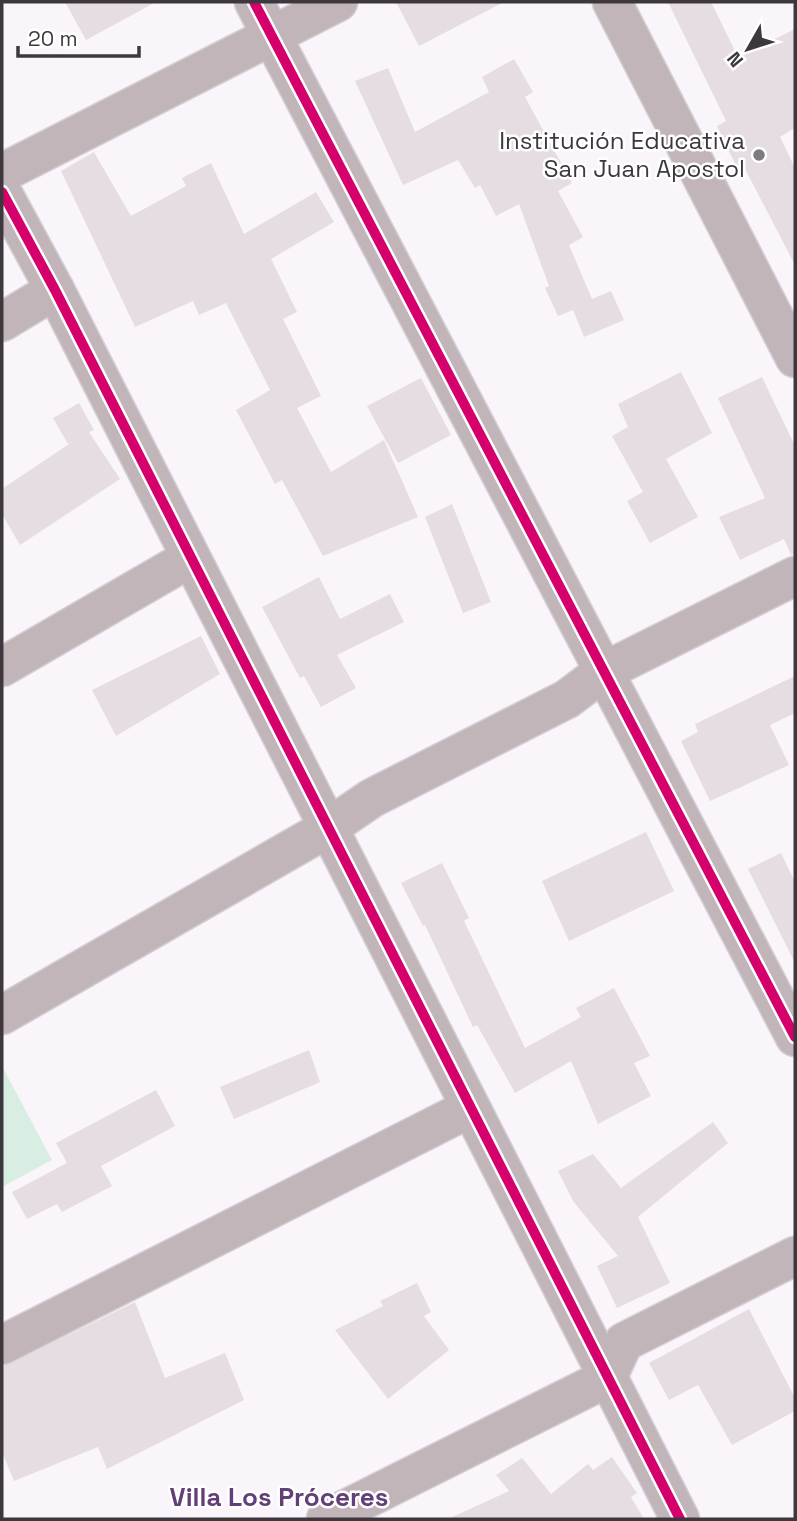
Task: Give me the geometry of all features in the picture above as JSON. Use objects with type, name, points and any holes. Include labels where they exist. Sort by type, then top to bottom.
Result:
[{"type":"street","points":[[254,2],[795,1037]]},
{"type":"street","points":[[2,173],[338,2]]},
{"type":"street","points":[[612,2],[795,358]]},
{"type":"street","points":[[2,192],[55,290],[680,1519]]},
{"type":"street","points":[[2,322],[55,290]]},
{"type":"street","points":[[2,667],[190,558]]},
{"type":"street","points":[[2,1015],[328,828],[372,798],[567,699],[603,672],[795,576]]},
{"type":"street","points":[[2,1345],[470,1108]]},
{"type":"street","points":[[326,1519],[607,1378],[624,1342],[795,1256]]},
{"type":"green space","points":[[2,1066],[52,1160],[2,1187]]},
{"type":"building","points":[[65,2],[156,2],[86,40]]},
{"type":"building","points":[[396,2],[504,2],[419,46]]},
{"type":"building","name":"Institución Educativa San Juan Apostol","points":[[668,2],[711,2],[738,57],[795,29],[795,128],[780,137],[795,168],[795,265],[743,165],[737,168],[717,126],[726,121]]},
{"type":"building","points":[[514,59],[533,92],[525,97],[572,183],[558,191],[583,237],[569,245],[592,299],[611,291],[624,320],[584,337],[573,310],[558,316],[545,288],[549,286],[519,204],[496,216],[480,185],[475,188],[458,160],[403,185],[355,81],[388,68],[415,132],[489,92],[482,77]]},
{"type":"building","points":[[94,152],[131,216],[186,186],[182,178],[211,163],[244,234],[316,192],[334,222],[271,259],[297,312],[283,319],[321,396],[297,408],[331,472],[384,440],[418,517],[323,556],[282,480],[275,484],[236,410],[270,390],[226,303],[199,315],[193,301],[135,327],[61,171]]},
{"type":"building","points":[[681,372],[712,433],[666,459],[698,517],[650,543],[627,501],[643,492],[612,436],[628,427],[618,404]]},
{"type":"building","points":[[762,377],[795,446],[795,554],[791,555],[784,539],[740,560],[719,517],[765,498],[718,398]]},
{"type":"building","points":[[421,378],[451,435],[398,463],[367,406]]},
{"type":"building","points":[[79,403],[94,430],[89,432],[120,479],[20,545],[2,514],[2,489],[72,442],[68,444],[53,418]]},
{"type":"building","points":[[452,504],[491,602],[463,613],[425,517]]},
{"type":"building","points":[[319,577],[340,619],[390,594],[404,622],[337,655],[356,688],[321,707],[304,676],[300,678],[262,607]]},
{"type":"building","points":[[201,636],[220,674],[116,736],[92,690]]},
{"type":"building","points":[[795,676],[795,713],[770,725],[789,765],[710,801],[681,741],[698,732],[695,724]]},
{"type":"building","points":[[646,832],[674,891],[569,941],[542,881]]},
{"type":"building","points":[[781,853],[795,882],[795,963],[748,869]]},
{"type":"building","points":[[442,863],[469,918],[464,921],[525,1048],[581,1017],[576,1008],[614,988],[650,1056],[634,1063],[651,1096],[598,1124],[571,1061],[515,1093],[477,1025],[473,1027],[425,925],[423,926],[401,883]]},
{"type":"building","points":[[309,1050],[320,1082],[234,1119],[220,1087]]},
{"type":"building","points":[[156,1090],[175,1126],[101,1166],[112,1186],[62,1212],[57,1204],[27,1219],[12,1192],[67,1163],[56,1143]]},
{"type":"building","points":[[713,1122],[728,1143],[638,1217],[670,1283],[617,1308],[597,1266],[618,1256],[573,1201],[558,1171],[593,1154],[621,1188]]},
{"type":"building","points":[[417,1283],[431,1312],[424,1316],[449,1350],[388,1399],[335,1330],[383,1306],[380,1301]]},
{"type":"building","points":[[135,1302],[165,1378],[225,1353],[244,1400],[107,1469],[98,1447],[14,1481],[2,1452],[2,1367]]},
{"type":"building","points":[[749,1309],[795,1398],[795,1411],[732,1445],[698,1385],[669,1400],[649,1363]]},
{"type":"building","points":[[612,1457],[637,1493],[631,1497],[644,1519],[448,1519],[509,1491],[496,1475],[522,1458],[551,1494],[588,1464],[593,1470]]},
{"type":"cycle path","points":[[254,2],[795,1037]]},
{"type":"cycle path","points":[[2,192],[55,290],[680,1519]]},
{"type":"place","name":"Institución Educativa San Juan Apostol","points":[[759,155]]},
{"type":"district","name":"Villa Los Próceres","points":[[279,1497]]}]
